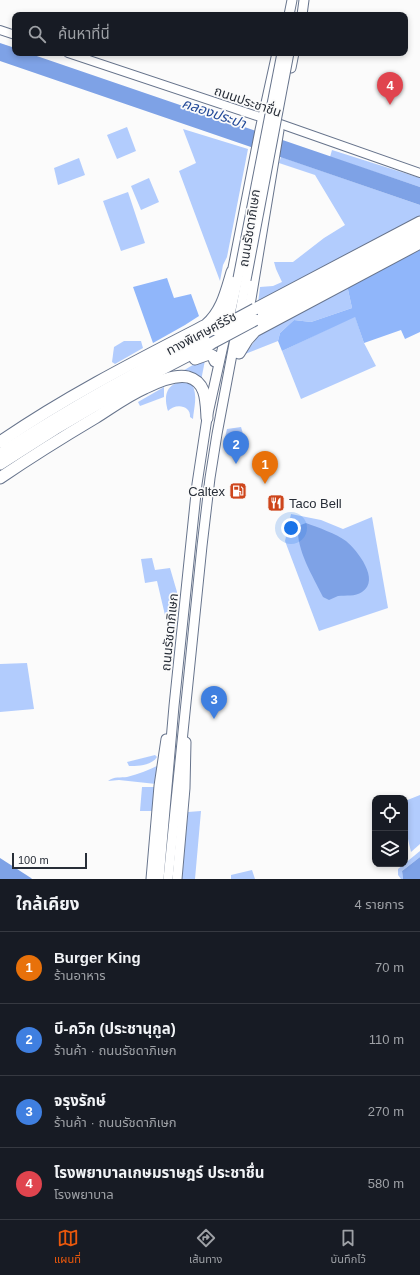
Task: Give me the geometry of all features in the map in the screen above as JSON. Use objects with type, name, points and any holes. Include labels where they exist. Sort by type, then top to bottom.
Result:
[{"type":"highway","name":"ทางพิเศษศรีรัช","points":[[0,454],[46,424],[107,388],[420,222]]},
{"type":"highway","name":"ทางพิเศษศรีรัช","points":[[0,464],[55,429],[120,391],[420,232]]},
{"type":"highway","points":[[239,353],[255,331],[420,243]]},
{"type":"highway","points":[[0,442],[91,386],[206,325],[214,318],[239,277]]},
{"type":"highway","points":[[0,478],[170,371],[206,354],[211,354],[215,361]]},
{"type":"highway","points":[[144,388],[174,377],[188,377],[196,381],[203,388],[207,418]]},
{"type":"main road","points":[[285,12],[287,0]]},
{"type":"main road","points":[[290,12],[292,0]]},
{"type":"main road","points":[[297,12],[299,0]]},
{"type":"main road","points":[[302,12],[304,0]]},
{"type":"main road","points":[[0,30],[12,34]]},
{"type":"main road","name":"ถนนประชาชื่น","points":[[77,56],[263,118],[420,173]]},
{"type":"main road","name":"ถนนรัชดาภิเษก","points":[[160,879],[167,840],[187,690],[206,508],[213,453],[222,406],[249,186],[276,56]]},
{"type":"main road","name":"ถนนรัชดาภิเษก","points":[[214,388],[215,361],[239,277],[281,56]]},
{"type":"main road","name":"ถนนรัชดาภิเษก","points":[[168,879],[167,840],[174,712],[196,492],[207,418],[288,56]]},
{"type":"main road","name":"ถนนรัชดาภิเษก","points":[[222,406],[230,388],[251,298],[280,124],[293,56]]},
{"type":"main road","points":[[249,186],[258,178],[265,180],[269,188]]},
{"type":"main road","points":[[177,879],[185,788],[187,690]]},
{"type":"main road","points":[[150,879],[163,758],[174,712]]},
{"type":"shaded area","points":[[0,43],[12,47],[12,56],[37,56],[420,187],[420,205],[0,61]]},
{"type":"shaded area","points":[[127,127],[136,151],[117,159],[107,135]]},
{"type":"shaded area","points":[[183,129],[248,149],[227,257],[223,265],[220,281],[179,171],[196,163]]},
{"type":"shaded area","points":[[332,150],[420,178],[420,187],[330,157]]},
{"type":"shaded area","points":[[281,157],[420,205],[420,246],[258,303],[260,287],[273,286],[282,282],[274,262],[293,262],[324,238],[345,225],[315,175],[279,163]]},
{"type":"shaded area","points":[[79,158],[85,175],[58,185],[54,168]]},
{"type":"shaded area","points":[[149,178],[159,202],[141,210],[131,186]]},
{"type":"shaded area","points":[[128,192],[145,243],[121,251],[103,201]]},
{"type":"shaded area","points":[[420,246],[420,332],[405,339],[401,330],[364,343],[355,317],[282,351],[278,341],[280,333],[294,320],[311,322],[352,308],[347,285]]},
{"type":"shaded area","points":[[167,278],[174,298],[191,294],[199,316],[153,343],[133,287]]},
{"type":"shaded area","points":[[347,285],[352,308],[311,322],[294,320],[280,333],[278,341],[245,354],[260,334]]},
{"type":"shaded area","points":[[355,316],[364,343],[376,366],[301,399],[282,351]]},
{"type":"shaded area","points":[[124,341],[141,341],[143,348],[115,364],[112,362],[114,347]]},
{"type":"shaded area","points":[[203,359],[205,360],[201,381],[181,372]]},
{"type":"shaded area","points":[[181,382],[192,384],[194,388],[195,402],[193,419],[190,417],[188,410],[182,406],[171,408],[168,411],[166,401],[167,392],[172,386]]},
{"type":"shaded area","points":[[164,387],[164,397],[140,406],[138,402]]},
{"type":"shaded area","points":[[241,427],[244,437],[224,442],[227,429]]},
{"type":"shaded area","points":[[291,514],[321,520],[343,529],[372,517],[388,608],[319,631],[285,541]]},
{"type":"shaded area","points":[[306,523],[342,538],[356,551],[368,573],[369,580],[367,587],[362,592],[353,595],[338,596],[329,600],[323,597],[302,553],[298,535],[298,526]]},
{"type":"shaded area","points":[[152,558],[155,570],[170,568],[177,592],[175,626],[168,628],[157,581],[145,583],[141,559]]},
{"type":"shaded area","points":[[27,663],[34,709],[0,712],[0,664]]},
{"type":"shaded area","points":[[155,755],[157,757],[154,760],[144,765],[129,766],[127,762]]},
{"type":"shaded area","points":[[159,765],[156,784],[119,780],[108,781],[110,779],[136,775]]},
{"type":"shaded area","points":[[142,787],[154,787],[153,811],[140,811]]},
{"type":"shaded area","points":[[420,795],[420,844],[411,852],[408,839],[408,800]]},
{"type":"shaded area","points":[[201,811],[195,879],[182,879],[188,812]]},
{"type":"shaded area","points":[[420,851],[420,857],[408,866],[408,861]]},
{"type":"shaded area","points":[[420,857],[420,879],[403,879],[402,871]]},
{"type":"shaded area","points":[[0,858],[31,878],[32,879],[0,879]]},
{"type":"shaded area","points":[[400,867],[407,867],[402,871],[403,879],[401,879],[398,875],[398,869]]},
{"type":"shaded area","points":[[252,870],[255,879],[231,879],[231,875]]},
{"type":"place","name":"โรงพยาบาลเกษมราษฎร์ ประชาชื่น","points":[[390,105]]},
{"type":"place","name":"บี-ควิก (ประชานุกูล)","points":[[236,464]]},
{"type":"place","name":"Burger King","points":[[265,484]]},
{"type":"place","name":"Caltex","points":[[238,491]]},
{"type":"place","name":"Taco Bell","points":[[276,503]]},
{"type":"place","name":"จรุงรักษ์","points":[[214,719]]},
{"type":"water label","name":"คลองประปา","points":[[214,113]]}]
